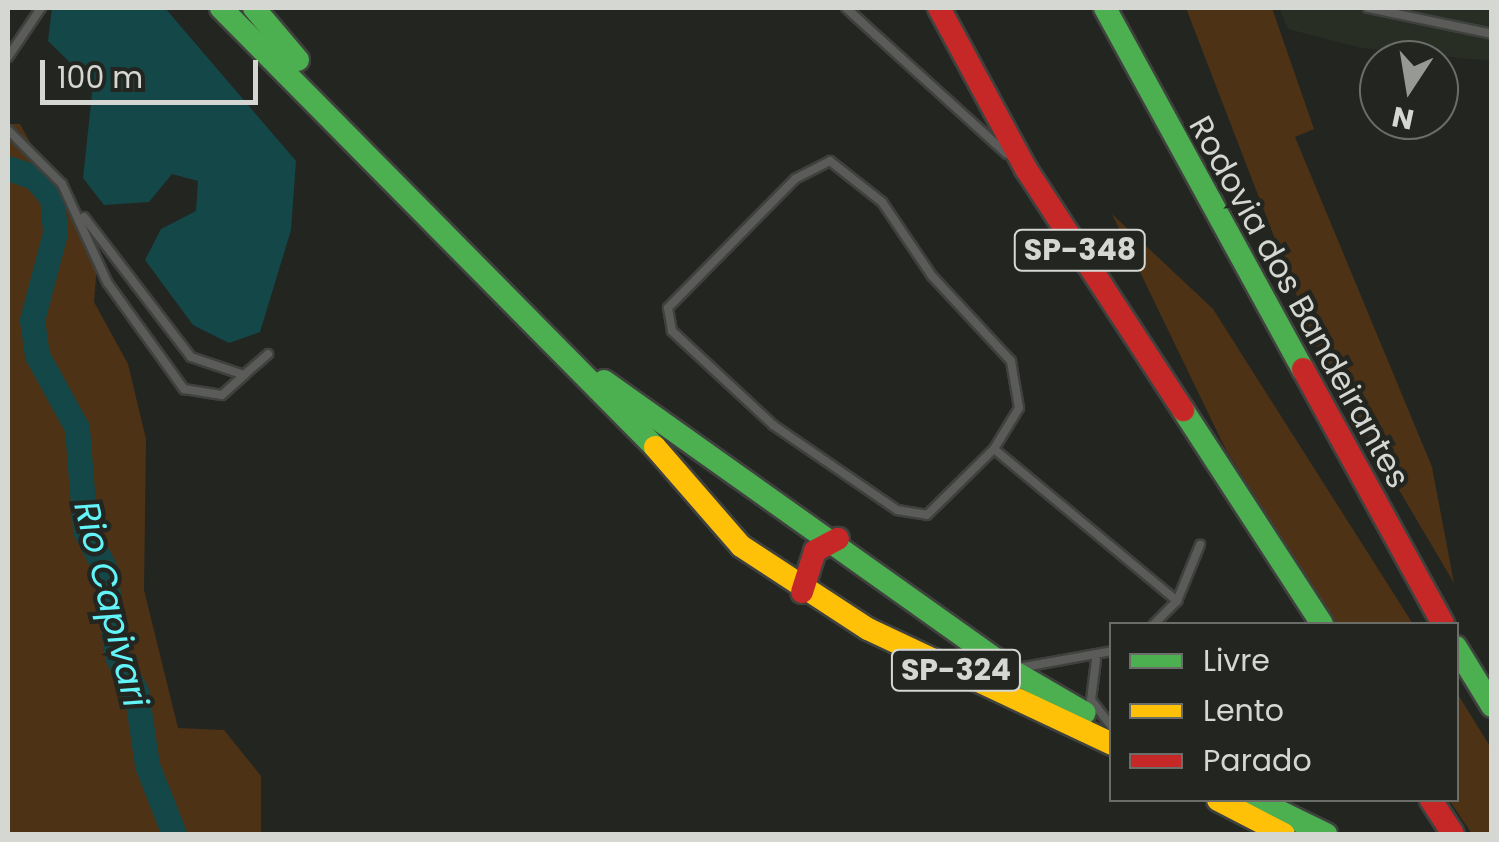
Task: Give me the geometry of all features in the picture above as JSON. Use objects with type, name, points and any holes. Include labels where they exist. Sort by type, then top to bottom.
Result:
[{"type":"highway","name":"SP-324","points":[[221,8],[365,141],[589,372],[706,513],[802,592],[1109,743]]},
{"type":"highway","name":"SP-324","points":[[254,8],[365,141]]},
{"type":"highway","name":"SP-348","points":[[939,8],[1026,170],[1321,622]]},
{"type":"highway","name":"Rodovia dos Bandeirantes","points":[[1105,8],[1442,622]]},
{"type":"highway","name":"SP-324","points":[[589,372],[838,539],[1006,667],[1109,725]]},
{"type":"highway","points":[[802,592],[814,551],[838,539]]},
{"type":"highway","points":[[1459,652],[1492,706]]},
{"type":"highway","points":[[1222,802],[1284,834]]},
{"type":"highway","points":[[1260,802],[1326,834]]},
{"type":"highway","points":[[1431,802],[1448,828]]},
{"type":"lane","points":[[8,57],[41,8]]},
{"type":"lane","points":[[846,8],[1026,170]]},
{"type":"lane","points":[[1368,8],[1492,34]]},
{"type":"lane","points":[[8,130],[78,210],[192,358],[244,376]]},
{"type":"lane","points":[[830,161],[882,202],[932,276],[1010,361],[1018,408],[994,449],[927,515],[896,510],[774,425],[672,331],[668,308],[804,171],[830,161]]},
{"type":"lane","points":[[78,210],[107,282],[184,390],[222,395],[268,354]]},
{"type":"lane","points":[[994,449],[1177,601]]},
{"type":"lane","points":[[1156,622],[1177,601],[1200,546]]},
{"type":"lane","points":[[1006,667],[1096,660],[1109,653]]},
{"type":"lane","points":[[1096,660],[1091,700],[1109,723]]},
{"type":"shaded area","points":[[1186,8],[1272,8],[1314,129],[1295,137],[1432,467],[1454,583],[1320,356]]},
{"type":"shaded area","points":[[1279,8],[1491,8],[1491,61],[1459,58],[1459,40],[1359,40],[1359,47],[1288,29]]},
{"type":"shaded area","points":[[8,124],[20,124],[97,263],[94,302],[128,364],[146,439],[144,590],[178,728],[224,730],[261,776],[261,834],[8,834]]},
{"type":"shaded area","points":[[1112,214],[1213,309],[1412,622],[1335,622],[1226,450]]},
{"type":"shaded area","points":[[1459,696],[1491,748],[1491,834],[1472,834],[1450,802],[1459,802]]},
{"type":"water","points":[[52,8],[165,8],[296,161],[291,230],[260,332],[229,343],[193,325],[145,260],[161,229],[196,211],[198,181],[172,174],[149,202],[104,205],[83,178],[93,85],[48,41]]},
{"type":"waterway","name":"Rio Capivari","points":[[8,168],[34,177],[52,198],[55,233],[32,320],[37,355],[77,428],[85,530],[104,567],[117,656],[136,691],[147,765],[174,834]]},
{"type":"traffic: fast","points":[[221,8],[655,447]]},
{"type":"traffic: fast","points":[[254,8],[298,60]]},
{"type":"traffic: fast","points":[[1105,8],[1303,369]]},
{"type":"traffic: fast","points":[[604,381],[1006,667],[1085,713]]},
{"type":"traffic: fast","points":[[1183,410],[1321,622]]},
{"type":"traffic: fast","points":[[1459,652],[1492,706]]},
{"type":"traffic: fast","points":[[1260,802],[1326,834]]},
{"type":"traffic: slow","points":[[655,447],[741,546],[868,629],[1109,743]]},
{"type":"traffic: slow","points":[[1222,802],[1284,834]]},
{"type":"traffic: jam","points":[[939,8],[1026,169],[1183,410]]},
{"type":"traffic: jam","points":[[1303,369],[1442,622]]},
{"type":"traffic: jam","points":[[802,592],[815,551],[838,539]]},
{"type":"traffic: jam","points":[[1432,802],[1453,834]]}]
